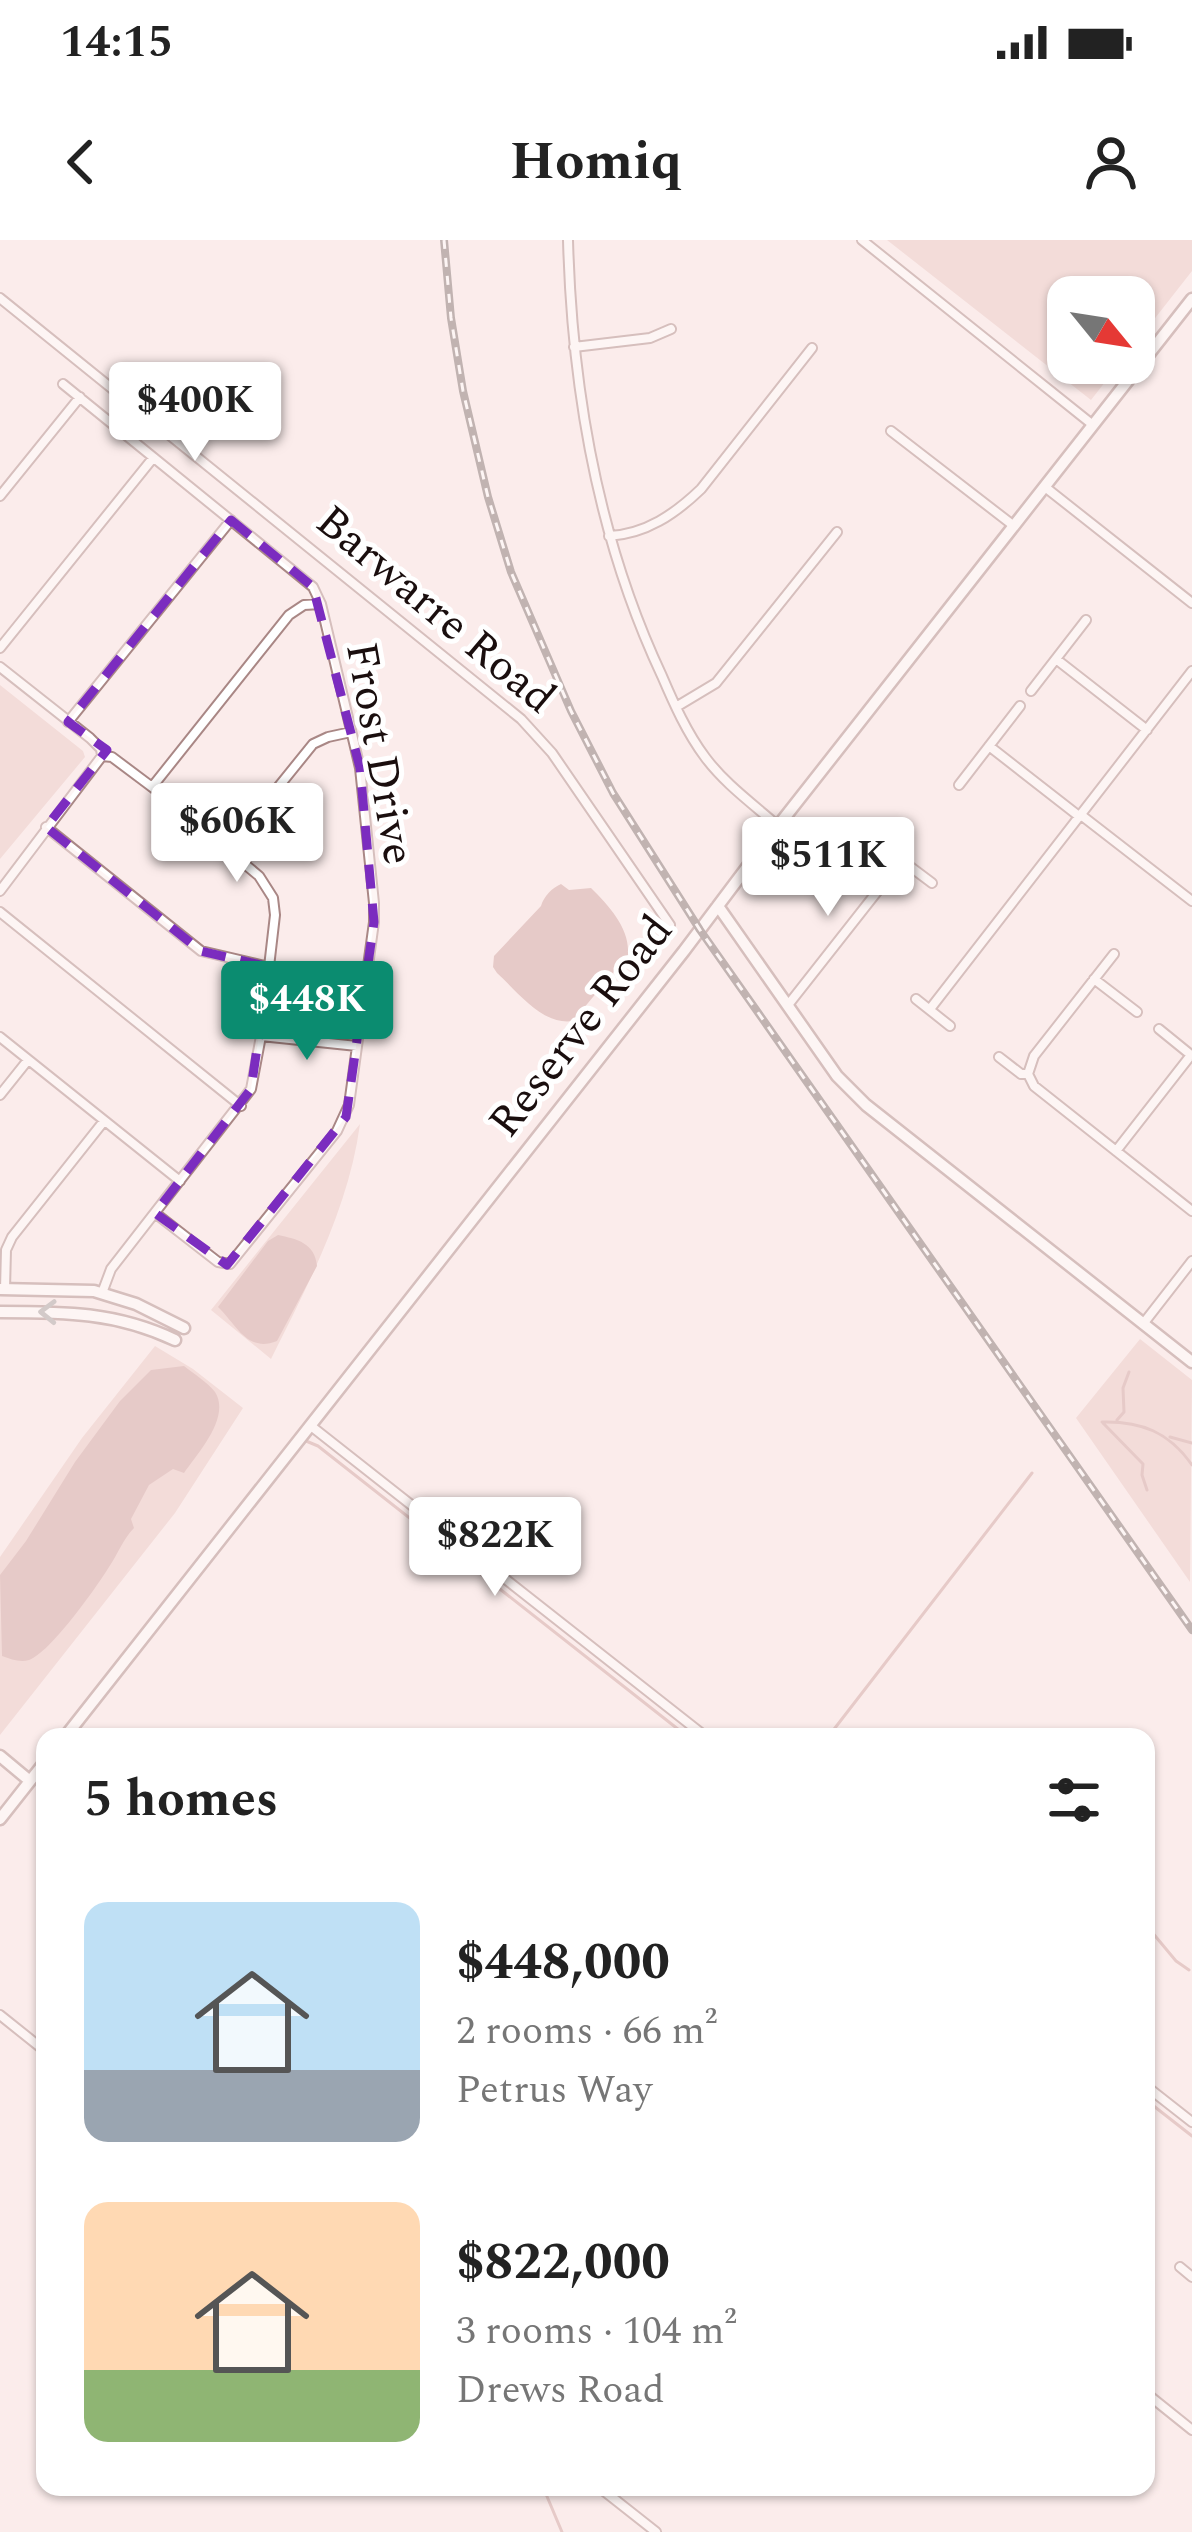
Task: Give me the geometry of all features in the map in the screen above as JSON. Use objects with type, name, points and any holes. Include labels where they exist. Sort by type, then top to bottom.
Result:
[{"type":"street","points":[[568,240],[574,347],[590,448],[625,591],[676,707],[703,755],[778,826]]},
{"type":"street","points":[[862,240],[1094,425]]},
{"type":"street","name":"Barwarre Road","points":[[0,298],[521,719],[551,752],[670,926]]},
{"type":"street","name":"Reserve Road","points":[[71,1728],[1192,299]]},
{"type":"street","points":[[574,347],[650,338],[670,329]]},
{"type":"street","points":[[609,536],[639,531],[684,505],[812,348]]},
{"type":"street","name":"Frost Drive","points":[[63,384],[313,586],[360,768],[374,912],[343,1124],[235,1261],[227,1265],[155,1213]]},
{"type":"street","points":[[0,496],[80,397]]},
{"type":"street","points":[[891,431],[1014,526]]},
{"type":"street","points":[[0,648],[153,458]]},
{"type":"street","points":[[1045,487],[1192,603]]},
{"type":"street","points":[[68,722],[231,520]]},
{"type":"street","points":[[676,707],[716,682],[837,532]]},
{"type":"street","points":[[152,787],[290,615],[304,605],[321,604]]},
{"type":"street","points":[[1031,691],[1086,620]]},
{"type":"street","points":[[1056,659],[1147,730]]},
{"type":"street","points":[[0,667],[101,748],[102,756],[0,892]]},
{"type":"street","points":[[930,1009],[1192,671]]},
{"type":"street","points":[[959,785],[1020,706]]},
{"type":"street","points":[[229,848],[313,744],[351,732]]},
{"type":"street","points":[[989,746],[1192,901]]},
{"type":"street","points":[[98,1315],[111,1269],[241,1106],[253,1084],[275,915],[273,898],[260,876],[152,787],[112,757],[102,756]]},
{"type":"street","points":[[46,827],[201,951],[269,967]]},
{"type":"street","points":[[872,838],[932,884]]},
{"type":"street","points":[[788,1005],[902,860]]},
{"type":"street","points":[[718,906],[837,1076],[866,1105],[1192,1362]]},
{"type":"street","points":[[0,912],[241,1106]]},
{"type":"street","points":[[1114,954],[1034,1056],[1028,1074],[1034,1086],[1192,1211]]},
{"type":"street","points":[[1094,979],[1137,1012]]},
{"type":"street","points":[[916,998],[950,1025]]},
{"type":"street","points":[[1116,1150],[1191,1056],[1159,1029]]},
{"type":"street","points":[[261,1036],[357,1046]]},
{"type":"street","points":[[0,1037],[180,1181]]},
{"type":"street","points":[[999,1058],[1028,1074]]},
{"type":"street","points":[[0,1094],[28,1060]]},
{"type":"street","points":[[104,1121],[12,1237],[6,1250],[2,1312],[98,1315],[175,1340]]},
{"type":"street","points":[[1143,1324],[1192,1261]]},
{"type":"street","points":[[3,1288],[102,1293],[144,1307],[184,1328]]},
{"type":"street","points":[[310,1426],[695,1728]]},
{"type":"street","points":[[0,1756],[30,1780]]},
{"type":"street","points":[[0,1819],[36,1773]]},
{"type":"street","points":[[0,2015],[36,2043]]},
{"type":"street","points":[[1155,2093],[1192,2122]]},
{"type":"street","points":[[1180,2267],[1192,2277]]},
{"type":"street","points":[[1155,2400],[1192,2430]]},
{"type":"street","points":[[610,2496],[656,2532]]},
{"type":"highlighted area","points":[[231,520],[313,587],[360,768],[374,922],[346,1117],[227,1265],[155,1213],[251,1089],[269,967],[201,951],[46,827],[107,750],[68,722]]},
{"type":"shaded area","points":[[887,240],[1192,240],[1192,271],[1155,318],[1155,276],[1047,276],[1047,365]]},
{"type":"shaded area","points":[[1071,384],[1104,384],[1091,400]]},
{"type":"shaded area","points":[[0,685],[85,757],[0,859]]},
{"type":"shaded area","points":[[561,884],[569,890],[591,888],[617,918],[628,945],[628,955],[573,1021],[541,1013],[493,967],[494,956]]},
{"type":"shaded area","points":[[360,1124],[337,1215],[271,1359],[211,1310]]},
{"type":"shaded area","points":[[278,1235],[309,1247],[317,1266],[277,1341],[258,1343],[243,1335],[218,1307],[268,1241]]},
{"type":"shaded area","points":[[1140,1339],[1192,1380],[1190,1582],[1076,1418]]},
{"type":"shaded area","points":[[155,1346],[243,1408],[175,1513],[0,1735],[0,1557],[82,1438]]},
{"type":"shaded area","points":[[184,1366],[212,1388],[219,1402],[216,1423],[204,1445],[184,1473],[173,1469],[149,1485],[131,1519],[134,1528],[84,1604],[49,1645],[26,1661],[2,1656],[0,1575],[120,1401],[151,1370]]},
{"type":"waterway","points":[[1117,1420],[1124,1412],[1123,1388],[1129,1372]]},
{"type":"waterway","points":[[1102,1422],[1153,1431],[1174,1444],[1192,1465]]},
{"type":"waterway","points":[[1103,1423],[1143,1464],[1147,1490]]},
{"type":"waterway","points":[[1170,1437],[1192,1443]]},
{"type":"waterway","points":[[306,1441],[677,1728]]},
{"type":"waterway","points":[[835,1728],[1032,1473]]},
{"type":"waterway","points":[[1155,1936],[1189,1970]]},
{"type":"waterway","points":[[1155,2107],[1192,2136]]},
{"type":"waterway","points":[[547,2496],[562,2532]]},
{"type":"railway","points":[[444,240],[463,391],[488,497],[511,572],[571,711],[613,793],[700,930],[1192,1630]]}]
